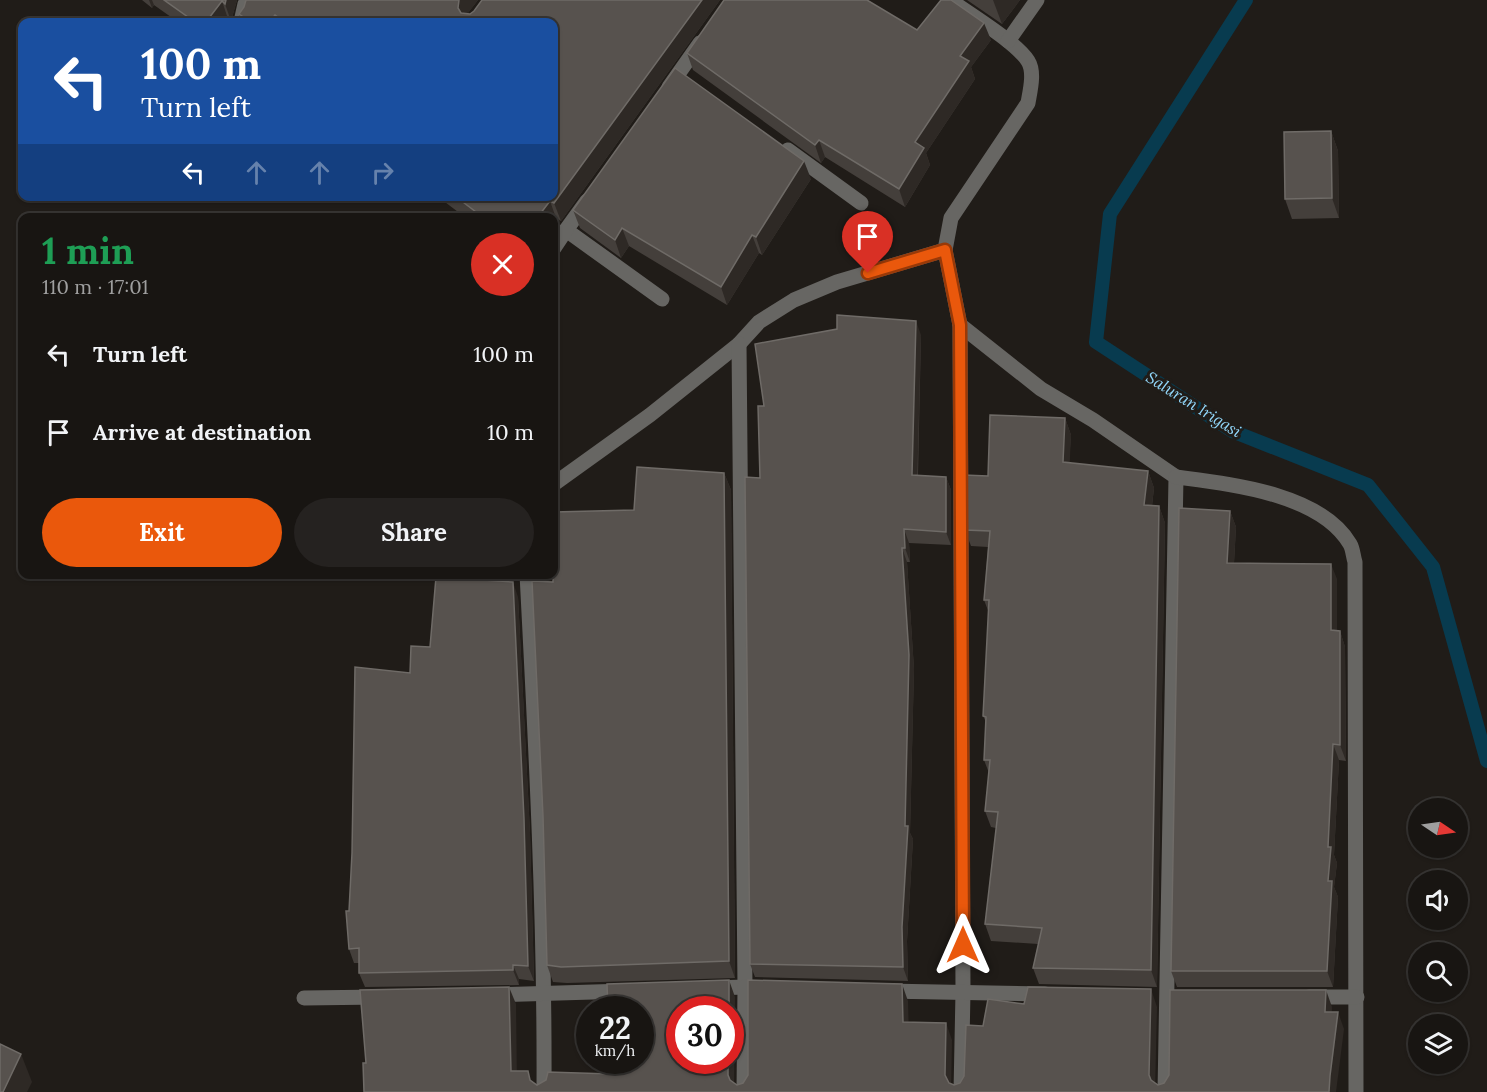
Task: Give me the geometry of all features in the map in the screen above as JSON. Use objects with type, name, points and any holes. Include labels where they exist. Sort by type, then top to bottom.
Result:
[{"type":"street","points":[[242,18],[248,0]]},
{"type":"street","points":[[950,0],[1008,41],[1029,62],[1032,81],[1028,103],[951,218],[945,250],[960,325],[963,992],[961,1092]]},
{"type":"street","points":[[1008,41],[1037,0]]},
{"type":"street","points":[[659,100],[684,76],[711,27]]},
{"type":"street","points":[[775,141],[861,203]]},
{"type":"street","points":[[558,242],[593,193]]},
{"type":"street","points":[[566,230],[662,299]]},
{"type":"street","points":[[558,481],[650,415],[739,344],[759,322],[794,300],[837,282],[945,250]]},
{"type":"street","points":[[960,325],[1041,389],[1093,420],[1176,477],[1227,484],[1273,494],[1297,503],[1336,528],[1351,545],[1355,562],[1356,1092]]},
{"type":"street","points":[[739,344],[744,1092]]},
{"type":"street","points":[[1165,1092],[1176,477]]},
{"type":"street","points":[[527,579],[536,741],[544,994],[544,1092]]},
{"type":"street","points":[[698,989],[768,988]]},
{"type":"street","points":[[871,990],[1058,995]]},
{"type":"street","points":[[475,996],[639,991]]},
{"type":"street","points":[[304,998],[395,997]]},
{"type":"street","points":[[1297,997],[1357,997]]},
{"type":"building","points":[[164,0],[226,0],[225,4],[222,1],[209,18],[189,18]]},
{"type":"building","points":[[246,0],[459,0],[458,8],[461,13],[470,14],[482,0],[702,0],[558,198],[558,18],[279,18],[275,15],[272,18],[245,18],[239,14]]},
{"type":"building","points":[[724,0],[867,0],[917,30],[941,0],[951,0],[984,23],[960,56],[969,61],[915,142],[924,148],[899,189],[819,140],[815,145],[687,53]]},
{"type":"building","points":[[675,68],[804,161],[756,237],[752,235],[721,287],[622,228],[615,240],[573,210]]},
{"type":"building","points":[[1331,131],[1332,198],[1285,199],[1284,132]]},
{"type":"building","points":[[462,201],[550,201],[541,213],[477,213]]},
{"type":"building","points":[[837,315],[916,321],[912,475],[946,477],[946,532],[904,529],[905,548],[902,548],[909,655],[905,826],[908,826],[902,927],[903,967],[750,964],[745,477],[760,478],[758,406],[764,406],[755,344],[837,329]]},
{"type":"building","points":[[990,415],[1065,418],[1063,462],[1148,471],[1144,505],[1159,506],[1151,970],[1033,968],[1042,928],[985,924],[998,812],[985,811],[990,760],[984,760],[986,717],[983,716],[989,600],[984,600],[990,531],[965,530],[964,475],[988,476]]},
{"type":"building","points":[[637,467],[724,473],[729,961],[561,967],[547,965],[543,816],[532,581],[553,582],[553,579],[558,579],[558,512],[634,510]]},
{"type":"building","points":[[1179,508],[1230,511],[1227,563],[1331,564],[1331,630],[1340,631],[1340,745],[1333,744],[1328,847],[1331,847],[1328,881],[1332,881],[1327,971],[1171,971]]},
{"type":"building","points":[[436,579],[513,582],[528,966],[513,965],[513,970],[359,973],[359,948],[349,949],[346,911],[349,911],[352,853],[355,667],[410,673],[411,646],[430,647]]},
{"type":"building","points":[[729,980],[729,996],[666,996],[666,1074],[728,1074],[730,1080],[737,1085],[743,1083],[748,1075],[748,980],[902,984],[903,1022],[946,1023],[945,1075],[949,1083],[954,1085],[960,1083],[964,1076],[966,1025],[983,1026],[988,999],[1024,1004],[1028,987],[1151,989],[1149,1075],[1151,1080],[1158,1085],[1164,1083],[1169,1075],[1170,990],[1326,990],[1325,1012],[1338,1012],[1329,1092],[364,1092],[363,1063],[366,1063],[360,990],[509,987],[511,1071],[528,1071],[530,1080],[537,1085],[546,1080],[548,1072],[654,1074],[654,996],[607,996],[607,984]]},
{"type":"building","points":[[0,1044],[21,1054],[3,1092],[0,1092]]},
{"type":"waterway","name":"Saluran Irigasi","points":[[1246,0],[1110,214],[1096,342],[1232,431],[1368,485],[1433,567],[1487,761]]},
{"type":"route","points":[[868,273],[945,250],[960,325],[963,945]]}]
